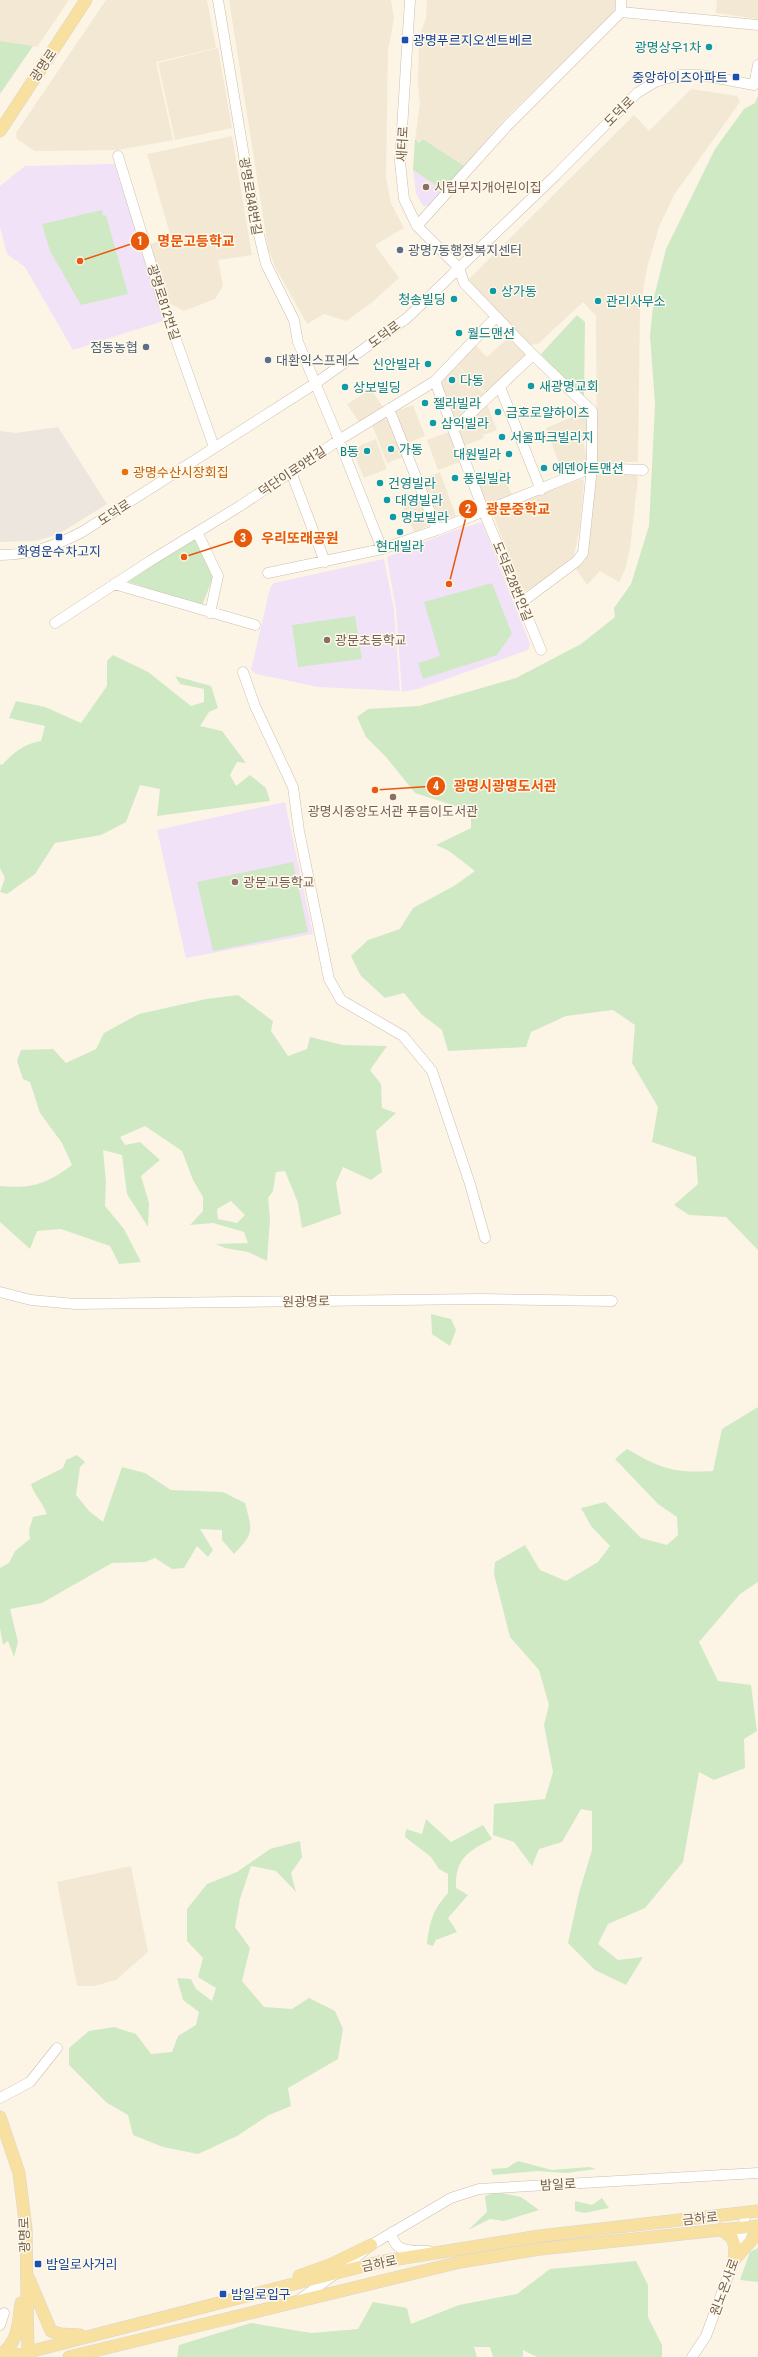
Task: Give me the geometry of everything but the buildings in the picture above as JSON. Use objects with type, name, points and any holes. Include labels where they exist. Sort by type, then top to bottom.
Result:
[{"type":"main road","name":"광명로","points":[[0,131],[86,0]]},
{"type":"main road","name":"광명로","points":[[0,2117],[19,2173],[26,2229],[28,2355]]},
{"type":"main road","name":"금하로","points":[[9,2357],[28,2355],[91,2336],[379,2262],[540,2236],[758,2211]]},
{"type":"main road","name":"금하로","points":[[73,2356],[460,2262],[540,2249],[758,2226]]},
{"type":"main road","points":[[721,2230],[732,2238],[735,2248],[734,2260]]},
{"type":"main road","points":[[734,2260],[758,2233]]},
{"type":"main road","points":[[257,2294],[332,2264],[371,2245]]},
{"type":"main road","points":[[26,2270],[51,2331],[60,2334],[91,2336]]},
{"type":"main road","points":[[0,2355],[9,2349],[15,2340],[26,2270]]},
{"type":"street","name":"광명로848번길","points":[[218,0],[259,240],[266,264],[294,320],[298,342],[316,383],[382,549]]},
{"type":"street","name":"새터로","points":[[410,0],[400,162],[404,198],[416,226],[459,268]]},
{"type":"street","points":[[416,226],[507,126],[621,12],[621,0]]},
{"type":"street","points":[[621,12],[758,25]]},
{"type":"street","name":"도덕로","points":[[0,555],[32,553],[77,535],[214,446],[316,383],[406,318],[637,93],[655,82],[679,75],[701,75],[754,85],[758,65]]},
{"type":"street","name":"광명로812번길","points":[[118,156],[163,303],[214,446]]},
{"type":"street","points":[[459,268],[464,283],[533,355],[592,412],[592,468],[582,553],[577,560],[522,602]]},
{"type":"street","name":"덕단이로9번길","points":[[55,623],[339,440],[435,381],[496,317]]},
{"type":"street","points":[[454,430],[533,355]]},
{"type":"street","name":"도덕로28번안길","points":[[435,381],[484,512],[541,650]]},
{"type":"street","points":[[500,387],[541,490]]},
{"type":"street","points":[[389,409],[437,530]]},
{"type":"street","points":[[268,573],[382,549],[484,512],[592,468],[643,470]]},
{"type":"street","points":[[291,472],[325,562]]},
{"type":"street","points":[[197,532],[218,576],[210,613]]},
{"type":"street","points":[[114,584],[255,625]]},
{"type":"street","points":[[243,672],[255,706],[293,787],[299,831],[329,979],[341,1000],[403,1036],[432,1071],[470,1184],[485,1238]]},
{"type":"street","name":"원광명로","points":[[0,1292],[31,1300],[75,1304],[473,1300],[612,1301]]},
{"type":"street","points":[[0,2098],[30,2082],[57,2048]]},
{"type":"street","name":"밤일로","points":[[296,2302],[371,2245],[392,2232],[451,2198],[479,2189],[758,2173]]},
{"type":"street","name":"원노온사로","points":[[692,2357],[706,2336],[734,2260],[744,2227],[745,2213]]},
{"type":"street","points":[[392,2232],[394,2244],[402,2249],[437,2252]]},
{"type":"street","points":[[0,2325],[4,2313]]},
{"type":"shaded area","points":[[0,0],[69,0],[37,47],[0,41]]},
{"type":"shaded area","points":[[106,0],[207,0],[216,48],[156,62],[173,140],[118,150],[35,151],[17,139],[16,133]]},
{"type":"shaded area","name":"광명푸르지오센트베르","points":[[229,0],[391,0],[394,18],[388,51],[386,178],[391,203],[404,228],[375,245],[399,278],[370,304],[346,321],[324,314],[307,324],[275,267],[268,248]]},
{"type":"shaded area","points":[[427,0],[615,0],[615,7],[614,12],[502,122],[464,166],[423,139],[419,143],[415,139],[420,104],[418,84],[419,37],[426,18]]},
{"type":"shaded area","points":[[717,0],[758,0],[758,19],[716,13]]},
{"type":"shaded area","points":[[218,48],[232,128],[175,140],[158,63]]},
{"type":"shaded area","points":[[691,89],[737,96],[740,102],[674,195],[659,227],[647,268],[640,310],[638,462],[597,462],[596,316],[583,302],[538,344],[529,345],[467,281],[634,115],[649,131]]},
{"type":"shaded area","points":[[232,136],[252,255],[218,260],[223,286],[215,299],[184,311],[165,301],[149,244],[171,238],[147,154]]},
{"type":"shaded area","points":[[115,164],[163,321],[73,350],[25,267],[7,254],[0,227],[0,186],[25,166]]},
{"type":"shaded area","name":"시립무지개어린이집","points":[[413,170],[443,190],[428,206],[423,206],[416,193]]},
{"type":"shaded area","points":[[509,337],[525,354],[525,358],[487,394],[456,364],[475,345],[487,357]]},
{"type":"shaded area","points":[[456,365],[486,395],[462,419],[453,419],[439,382]]},
{"type":"shaded area","points":[[371,389],[383,407],[359,422],[347,404]]},
{"type":"shaded area","points":[[487,404],[497,430],[483,435],[484,438],[463,446],[458,433],[460,429]]},
{"type":"shaded area","name":"젤라빌라","points":[[413,405],[425,436],[405,444],[393,412]]},
{"type":"shaded area","points":[[584,412],[587,416],[587,436],[568,444],[582,439],[588,460],[586,464],[563,474],[546,428]]},
{"type":"shaded area","points":[[384,418],[388,419],[403,457],[387,463],[372,425]]},
{"type":"shaded area","points":[[58,427],[107,504],[62,532],[49,537],[36,541],[0,542],[0,431],[16,433]]},
{"type":"shaded area","points":[[449,432],[460,462],[438,470],[427,440]]},
{"type":"shaded area","points":[[376,439],[387,469],[364,478],[352,449]]},
{"type":"shaded area","points":[[501,469],[512,495],[492,503],[485,500],[476,479]]},
{"type":"shaded area","points":[[440,472],[456,516],[441,522],[436,521],[419,480]]},
{"type":"shaded area","points":[[598,474],[635,474],[638,478],[630,549],[625,570],[619,582],[600,571],[587,585],[575,567],[593,477]]},
{"type":"shaded area","points":[[581,479],[584,481],[580,526],[574,556],[538,585],[523,592],[494,517],[495,511]]},
{"type":"shaded area","points":[[418,495],[429,523],[428,526],[414,532],[401,502]]},
{"type":"shaded area","points":[[482,522],[530,644],[528,650],[418,689],[402,692],[396,610],[387,557],[452,531]]},
{"type":"shaded area","name":"광문초등학교","points":[[384,559],[394,610],[400,691],[318,687],[256,674],[251,670],[270,588],[274,583]]},
{"type":"shaded area","name":"광문고등학교","points":[[285,802],[313,934],[186,958],[157,830]]},
{"type":"shaded area","points":[[131,1866],[148,1952],[116,1980],[94,1986],[77,1986],[57,1882]]},
{"type":"green space","points":[[0,41],[33,46],[0,94]]},
{"type":"green space","points":[[758,96],[758,1250],[726,1217],[689,1215],[674,1205],[698,1184],[696,1157],[652,1142],[658,1107],[632,1063],[635,1025],[613,1010],[566,1016],[531,1032],[526,1047],[448,1051],[442,1030],[421,1014],[404,993],[385,998],[361,976],[351,956],[368,940],[400,929],[413,908],[454,886],[475,871],[449,851],[436,845],[471,828],[471,811],[415,793],[386,757],[366,737],[357,717],[368,709],[419,706],[516,678],[581,644],[615,617],[614,608],[631,584],[649,526],[655,404],[650,336],[654,297],[666,249],[715,149],[744,109],[755,103]]},
{"type":"green space","points":[[415,139],[419,143],[423,139],[464,166],[443,190],[413,170]]},
{"type":"green space","points":[[102,210],[103,216],[106,215],[128,294],[81,305],[50,251],[42,224]]},
{"type":"green space","points":[[577,315],[585,322],[584,401],[541,354]]},
{"type":"green space","points":[[196,537],[213,577],[202,606],[126,581]]},
{"type":"green space","points":[[492,583],[512,634],[497,655],[423,679],[418,663],[440,656],[424,602]]},
{"type":"green space","points":[[355,616],[362,659],[298,667],[292,625]]},
{"type":"green space","points":[[113,655],[148,672],[191,706],[204,702],[204,689],[180,684],[175,676],[211,686],[218,708],[209,712],[200,726],[222,731],[246,763],[237,762],[230,775],[236,786],[250,775],[266,788],[270,801],[157,816],[160,789],[140,785],[126,822],[101,835],[55,843],[35,874],[7,894],[0,892],[5,878],[0,868],[0,764],[2,765],[15,752],[24,746],[41,741],[45,726],[9,718],[16,701],[45,707],[81,723],[107,686],[107,661]]},
{"type":"green space","points":[[293,862],[308,932],[213,951],[197,882]]},
{"type":"green space","points":[[238,995],[273,1021],[271,1031],[288,1056],[307,1049],[310,1037],[343,1045],[387,1046],[370,1070],[381,1084],[382,1108],[396,1113],[376,1131],[382,1172],[371,1180],[343,1167],[336,1183],[341,1214],[302,1228],[298,1203],[285,1171],[276,1172],[273,1191],[268,1198],[270,1219],[267,1261],[248,1252],[225,1248],[216,1244],[248,1243],[244,1232],[213,1223],[190,1225],[203,1211],[203,1197],[193,1180],[182,1151],[145,1126],[120,1137],[125,1145],[140,1142],[160,1160],[141,1176],[149,1203],[148,1227],[127,1194],[122,1155],[103,1150],[106,1181],[105,1206],[124,1229],[141,1262],[119,1264],[110,1246],[61,1229],[37,1231],[30,1249],[0,1222],[0,1186],[21,1187],[38,1184],[55,1177],[72,1165],[62,1143],[40,1113],[30,1082],[23,1079],[17,1061],[21,1050],[53,1049],[66,1063],[96,1049],[104,1033],[139,1014],[206,999]],"holes":[[[231,1201],[245,1215],[237,1223],[218,1219],[217,1209]]]},
{"type":"green space","points":[[431,1314],[451,1319],[456,1330],[450,1346],[432,1334]]},
{"type":"green space","points":[[758,1407],[758,1582],[740,1594],[699,1642],[718,1681],[751,1685],[757,1731],[744,1739],[745,1768],[714,1780],[699,1772],[683,1862],[645,1908],[608,1924],[598,1944],[618,1960],[643,1957],[626,1985],[595,1970],[568,1943],[579,1893],[592,1850],[592,1811],[581,1809],[562,1842],[539,1849],[532,1866],[514,1842],[493,1835],[494,1804],[545,1799],[553,1772],[544,1725],[549,1705],[539,1670],[510,1637],[494,1574],[495,1562],[525,1545],[540,1570],[566,1581],[598,1562],[610,1546],[591,1526],[581,1508],[605,1502],[641,1538],[667,1545],[678,1535],[677,1517],[658,1504],[615,1459],[627,1449],[649,1461],[668,1468],[687,1471],[713,1471],[722,1429]]},
{"type":"green space","points":[[77,1455],[85,1462],[80,1467],[76,1495],[89,1511],[103,1522],[122,1467],[145,1473],[171,1490],[223,1492],[245,1503],[250,1525],[249,1536],[234,1554],[222,1540],[222,1530],[200,1529],[213,1550],[208,1557],[197,1546],[184,1568],[172,1569],[155,1558],[145,1562],[112,1563],[42,1603],[10,1609],[18,1642],[14,1657],[8,1641],[3,1645],[0,1628],[0,1568],[9,1563],[15,1551],[30,1539],[29,1530],[33,1517],[47,1514],[31,1484],[63,1468],[66,1460]]},
{"type":"green space","points":[[426,1819],[451,1842],[483,1825],[492,1839],[470,1852],[461,1863],[456,1878],[456,1888],[468,1895],[448,1918],[457,1932],[436,1940],[433,1946],[427,1944],[429,1929],[438,1905],[448,1893],[448,1874],[439,1869],[431,1857],[405,1837],[406,1829],[422,1834]]},
{"type":"green space","points":[[300,1841],[302,1857],[291,1873],[296,1892],[276,1871],[251,1866],[240,1899],[235,1927],[250,1948],[242,1981],[264,2007],[292,2009],[309,1998],[335,2011],[343,2029],[338,2059],[288,2088],[291,2106],[269,2115],[237,2136],[198,2154],[163,2147],[133,2135],[128,2115],[107,2103],[69,2065],[69,2048],[89,2031],[114,2027],[136,2034],[151,2054],[172,2052],[178,2036],[196,2025],[199,2012],[183,2000],[177,1978],[191,1979],[196,1989],[212,2001],[216,1988],[198,1977],[203,1958],[187,1941],[187,1909],[207,1884],[237,1872],[270,1849]]},
{"type":"green space","points":[[518,2161],[552,2170],[589,2167],[596,2169],[566,2173],[537,2171],[493,2175],[491,2169],[507,2168]]},
{"type":"green space","points":[[497,2192],[521,2197],[539,2210],[504,2221],[490,2219],[468,2230],[487,2212],[485,2196]]},
{"type":"green space","points":[[602,2198],[609,2208],[584,2213],[575,2211],[575,2201],[592,2205]]},
{"type":"green space","points":[[758,2248],[758,2282],[740,2280],[750,2252]]},
{"type":"green space","points":[[636,2261],[648,2285],[648,2317],[662,2345],[662,2357],[537,2357],[523,2350],[523,2357],[493,2357],[490,2347],[474,2347],[477,2357],[177,2357],[179,2345],[251,2323],[311,2333],[358,2329],[373,2302],[407,2308],[411,2324],[459,2305],[517,2294],[550,2269]]},
{"type":"place","name":"광명푸르지오센트베르","points":[[405,40]]},
{"type":"place","name":"광명상우1차","points":[[709,47]]},
{"type":"place","name":"중앙하이츠아파트","points":[[736,77]]},
{"type":"place","name":"시립무지개어린이집","points":[[426,187]]},
{"type":"place","name":"광명7동행정복지센터","points":[[400,250]]},
{"type":"place","name":"명문고등학교","points":[[80,261]]},
{"type":"place","name":"상가동","points":[[493,291]]},
{"type":"place","name":"청송빌딩","points":[[454,299]]},
{"type":"place","name":"관리사무소","points":[[598,301]]},
{"type":"place","name":"월드맨션","points":[[459,333]]},
{"type":"place","name":"점동농협","points":[[146,347]]},
{"type":"place","name":"대환익스프레스","points":[[268,360]]},
{"type":"place","name":"신안빌라","points":[[428,364]]},
{"type":"place","name":"다동","points":[[452,380]]},
{"type":"place","name":"새광명교회","points":[[531,386]]},
{"type":"place","name":"상보빌딩","points":[[345,387]]},
{"type":"place","name":"젤라빌라","points":[[425,403]]},
{"type":"place","name":"금호로얄하이츠","points":[[498,412]]},
{"type":"place","name":"삼익빌라","points":[[433,423]]},
{"type":"place","name":"서울파크빌리지","points":[[502,437]]},
{"type":"place","name":"가동","points":[[391,449]]},
{"type":"place","name":"B동","points":[[367,451]]},
{"type":"place","name":"대원빌라","points":[[509,454]]},
{"type":"place","name":"에덴아트맨션","points":[[544,468]]},
{"type":"place","name":"광명수산시장회집","points":[[125,472]]},
{"type":"place","name":"풍림빌라","points":[[455,478]]},
{"type":"place","name":"건영빌라","points":[[380,483]]},
{"type":"place","name":"대영빌라","points":[[387,500]]},
{"type":"place","name":"명보빌라","points":[[393,517]]},
{"type":"place","name":"현대빌라","points":[[400,532]]},
{"type":"place","name":"화영운수차고지","points":[[59,537]]},
{"type":"place","name":"우리또래공원","points":[[184,557]]},
{"type":"place","name":"광문중학교","points":[[449,584]]},
{"type":"place","name":"광문초등학교","points":[[327,640]]},
{"type":"place","name":"광명시광명도서관","points":[[375,790]]},
{"type":"place","name":"광명시중앙도서관 푸름이도서관","points":[[393,797]]},
{"type":"place","name":"광문고등학교","points":[[235,882]]},
{"type":"place","name":"밤일로사거리","points":[[38,2264]]},
{"type":"place","name":"밤일로입구","points":[[223,2294]]}]
